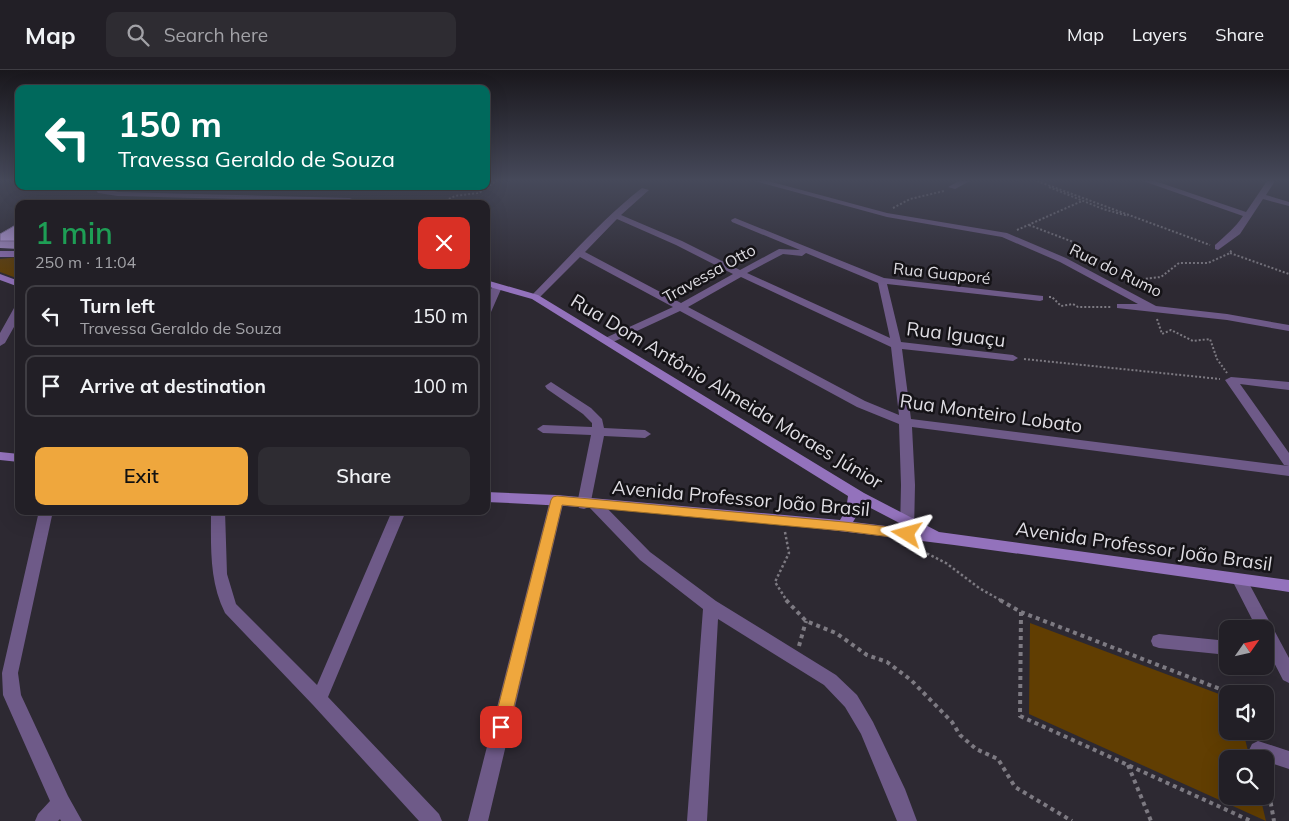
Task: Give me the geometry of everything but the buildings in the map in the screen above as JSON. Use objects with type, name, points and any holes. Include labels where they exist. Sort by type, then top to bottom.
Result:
[{"type":"main road","points":[[0,256],[15,254]]},
{"type":"main road","points":[[0,277],[15,283]]},
{"type":"main road","name":"Rua Dom Antônio Almeida Moraes Júnior","points":[[492,285],[535,297],[855,493],[907,528],[944,539]]},
{"type":"main road","points":[[0,456],[15,458]]},
{"type":"main road","points":[[844,526],[853,510],[855,493]]},
{"type":"main road","name":"Avenida Professor João Brasil","points":[[490,497],[557,500],[844,526],[907,528]]},
{"type":"main road","name":"Avenida Professor João Brasil","points":[[944,539],[1289,586]]},
{"type":"street","points":[[535,297],[616,216]]},
{"type":"street","name":"Rua Iguaçu","points":[[616,216],[679,242],[739,274],[896,345],[1013,358]]},
{"type":"street","name":"Rua do Rumo","points":[[893,216],[1004,236],[1055,257],[1154,308],[1227,317],[1289,328]]},
{"type":"street","points":[[1218,246],[1237,232],[1246,216]]},
{"type":"street","name":"Rua Guaporé","points":[[735,220],[882,281],[1040,298]]},
{"type":"street","name":"Travessa Otto","points":[[607,341],[681,307],[782,251],[806,254],[856,271]]},
{"type":"street","name":"Rua Monteiro Lobato","points":[[578,252],[861,404],[905,422],[1289,471]]},
{"type":"street","points":[[882,281],[896,345],[905,422],[909,495],[907,528]]},
{"type":"street","points":[[1120,306],[1154,308]]},
{"type":"street","points":[[0,343],[15,315]]},
{"type":"street","points":[[1232,380],[1289,386]]},
{"type":"street","points":[[1232,380],[1289,462]]},
{"type":"street","points":[[551,386],[598,422],[590,504],[645,556],[711,606],[830,680],[851,701],[867,728],[898,796],[907,821]]},
{"type":"street","points":[[543,429],[645,434]]},
{"type":"street","points":[[478,821],[557,500]]},
{"type":"street","points":[[45,515],[10,673],[12,695],[61,804],[72,821]]},
{"type":"street","points":[[218,515],[222,584],[230,608],[319,699],[432,821]]},
{"type":"street","points":[[319,699],[397,515]]},
{"type":"street","points":[[1240,580],[1260,620]]},
{"type":"street","points":[[697,821],[711,606]]},
{"type":"street","points":[[1159,641],[1219,647]]},
{"type":"street","points":[[1274,656],[1289,675]]},
{"type":"street","points":[[1274,755],[1289,760]]},
{"type":"street","points":[[44,821],[61,804]]},
{"type":"path","points":[[1004,236],[1048,216]]},
{"type":"path","points":[[1129,216],[1218,246]]},
{"type":"path","points":[[1131,216],[1150,223]]},
{"type":"path","points":[[1028,225],[1081,245]]},
{"type":"path","points":[[1112,286],[1129,280],[1161,277],[1179,263],[1208,263],[1230,253],[1289,274]]},
{"type":"path","points":[[1040,298],[1052,296],[1061,306],[1073,304],[1078,307],[1120,306]]},
{"type":"path","points":[[1154,308],[1162,334],[1172,330],[1193,341],[1210,339],[1217,359],[1232,380]]},
{"type":"path","name":"Rua Iguaçu","points":[[1013,358],[1232,380]]},
{"type":"path","points":[[783,521],[789,553],[775,582],[790,605],[806,621],[836,633],[867,655],[888,662],[911,680],[976,749],[998,759],[1015,787],[1072,821]]},
{"type":"path","points":[[907,528],[907,543],[946,563],[979,588],[1021,612],[1219,689]]},
{"type":"path","points":[[1021,612],[1020,716],[1251,821]]},
{"type":"path","points":[[796,659],[806,621]]},
{"type":"path","points":[[1128,764],[1151,821]]},
{"type":"path","points":[[1271,805],[1274,821]]},
{"type":"shaded area","points":[[15,257],[15,278],[0,272],[0,259]]},
{"type":"shaded area","points":[[1030,623],[1219,694],[1219,740],[1245,740],[1248,750],[1219,750],[1219,800],[1029,714]]},
{"type":"shaded area","points":[[1231,805],[1262,805],[1266,821]]},
{"type":"route","points":[[501,727],[557,500],[595,505],[844,526],[907,534]]}]
